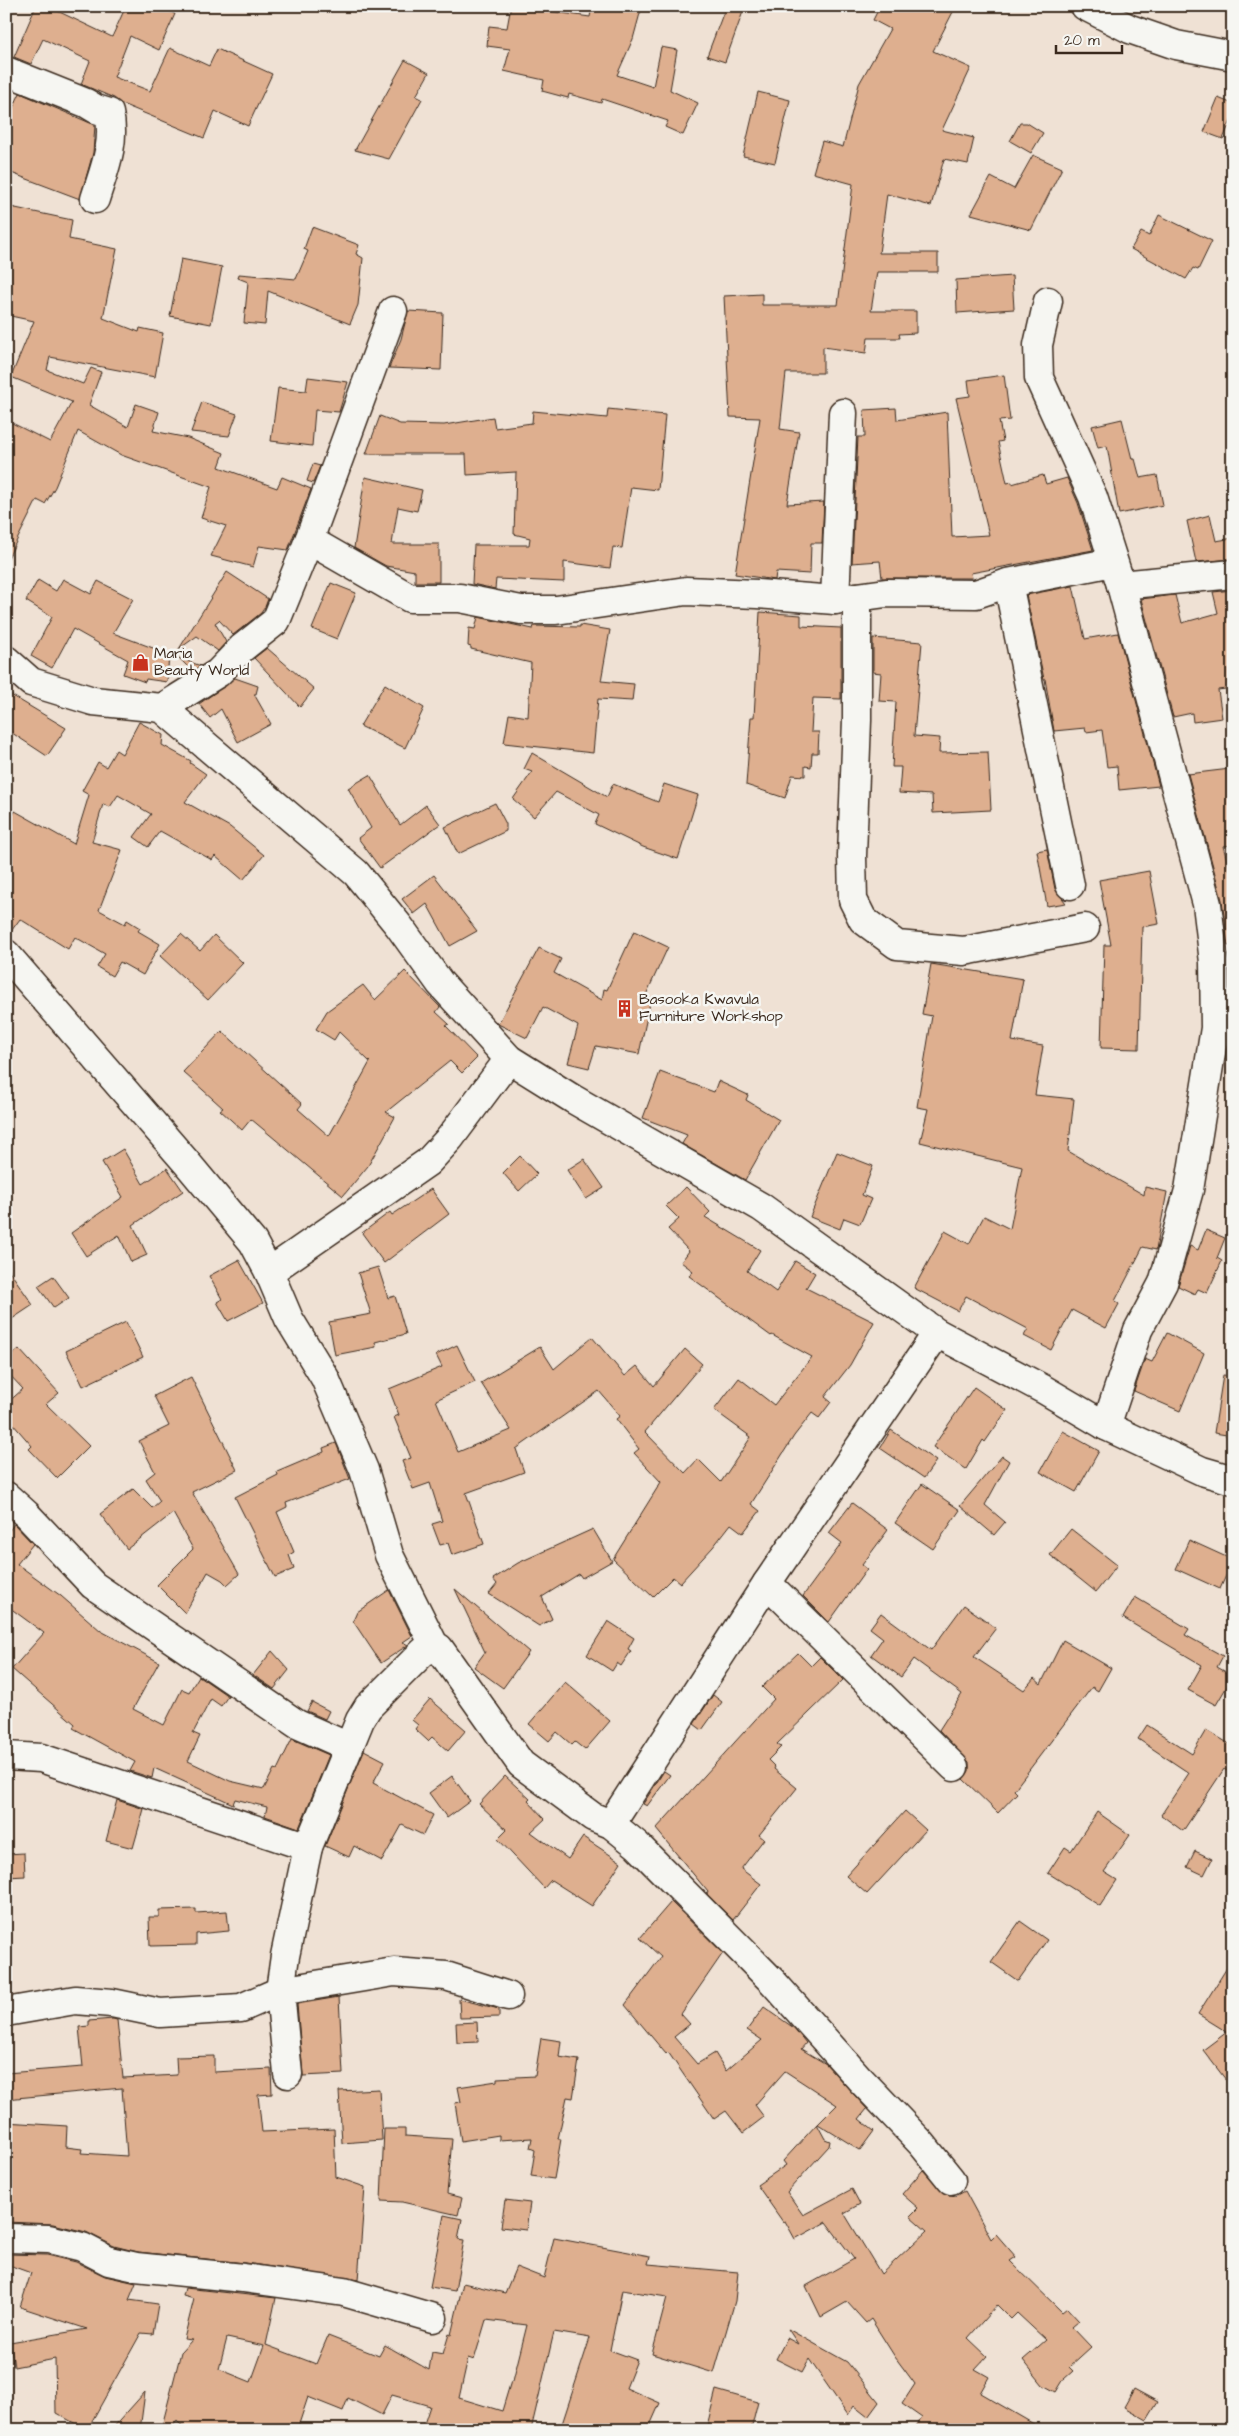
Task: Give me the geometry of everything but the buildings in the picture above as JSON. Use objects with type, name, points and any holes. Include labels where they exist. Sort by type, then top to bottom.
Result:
[{"type":"street","points":[[1085,6],[1139,32],[1176,45],[1233,56]]},
{"type":"street","points":[[6,71],[86,103],[96,109],[109,112],[112,126],[112,144],[95,199]]},
{"type":"street","points":[[1048,302],[1038,345],[1039,378],[1093,497],[1117,573],[1207,904],[1214,962],[1215,1028],[1189,1190],[1163,1283],[1138,1330],[1106,1426]]},
{"type":"street","points":[[162,708],[218,673],[242,648],[276,621],[310,540],[393,311]]},
{"type":"street","points":[[843,413],[846,598],[857,720],[852,856],[853,900],[863,920],[896,945],[964,951],[1084,928]]},
{"type":"street","points":[[310,540],[410,598],[460,598],[521,610],[556,610],[686,591],[846,598],[886,593],[976,594],[1008,583],[1117,573],[1233,574]]},
{"type":"street","points":[[1008,583],[1070,885]]},
{"type":"street","points":[[6,660],[32,682],[40,685],[93,701],[162,708],[356,873],[399,926],[440,984],[509,1059],[573,1100],[761,1207],[938,1333],[1043,1389],[1106,1426],[1202,1471],[1233,1480]]},
{"type":"street","points":[[6,954],[199,1177],[252,1242],[269,1272],[289,1319],[325,1378],[364,1470],[389,1555],[435,1647],[438,1648],[521,1764],[593,1816],[611,1824],[637,1845],[773,1982],[859,2078],[922,2144],[951,2180]]},
{"type":"street","points":[[269,1272],[428,1162],[445,1144],[509,1059]]},
{"type":"street","points":[[611,1824],[767,1583],[938,1333]]},
{"type":"street","points":[[6,1496],[45,1533],[93,1585],[297,1724],[349,1747]]},
{"type":"street","points":[[767,1583],[954,1767]]},
{"type":"street","points":[[288,2074],[280,1992],[308,1847],[360,1720],[368,1708],[423,1652],[435,1647]]},
{"type":"street","points":[[6,1756],[41,1758],[308,1847]]},
{"type":"street","points":[[6,2012],[76,2000],[112,2003],[160,2013],[185,2013],[241,2008],[280,1992],[394,1972],[446,1976],[508,1996]]},
{"type":"street","points":[[6,2238],[49,2239],[82,2247],[109,2260],[136,2267],[243,2278],[344,2292],[433,2318]]},
{"type":"place","name":"Maria Beauty World","points":[[140,662]]},
{"type":"place","name":"Basooka Kwavula Furniture Workshop","points":[[625,1008]]}]
